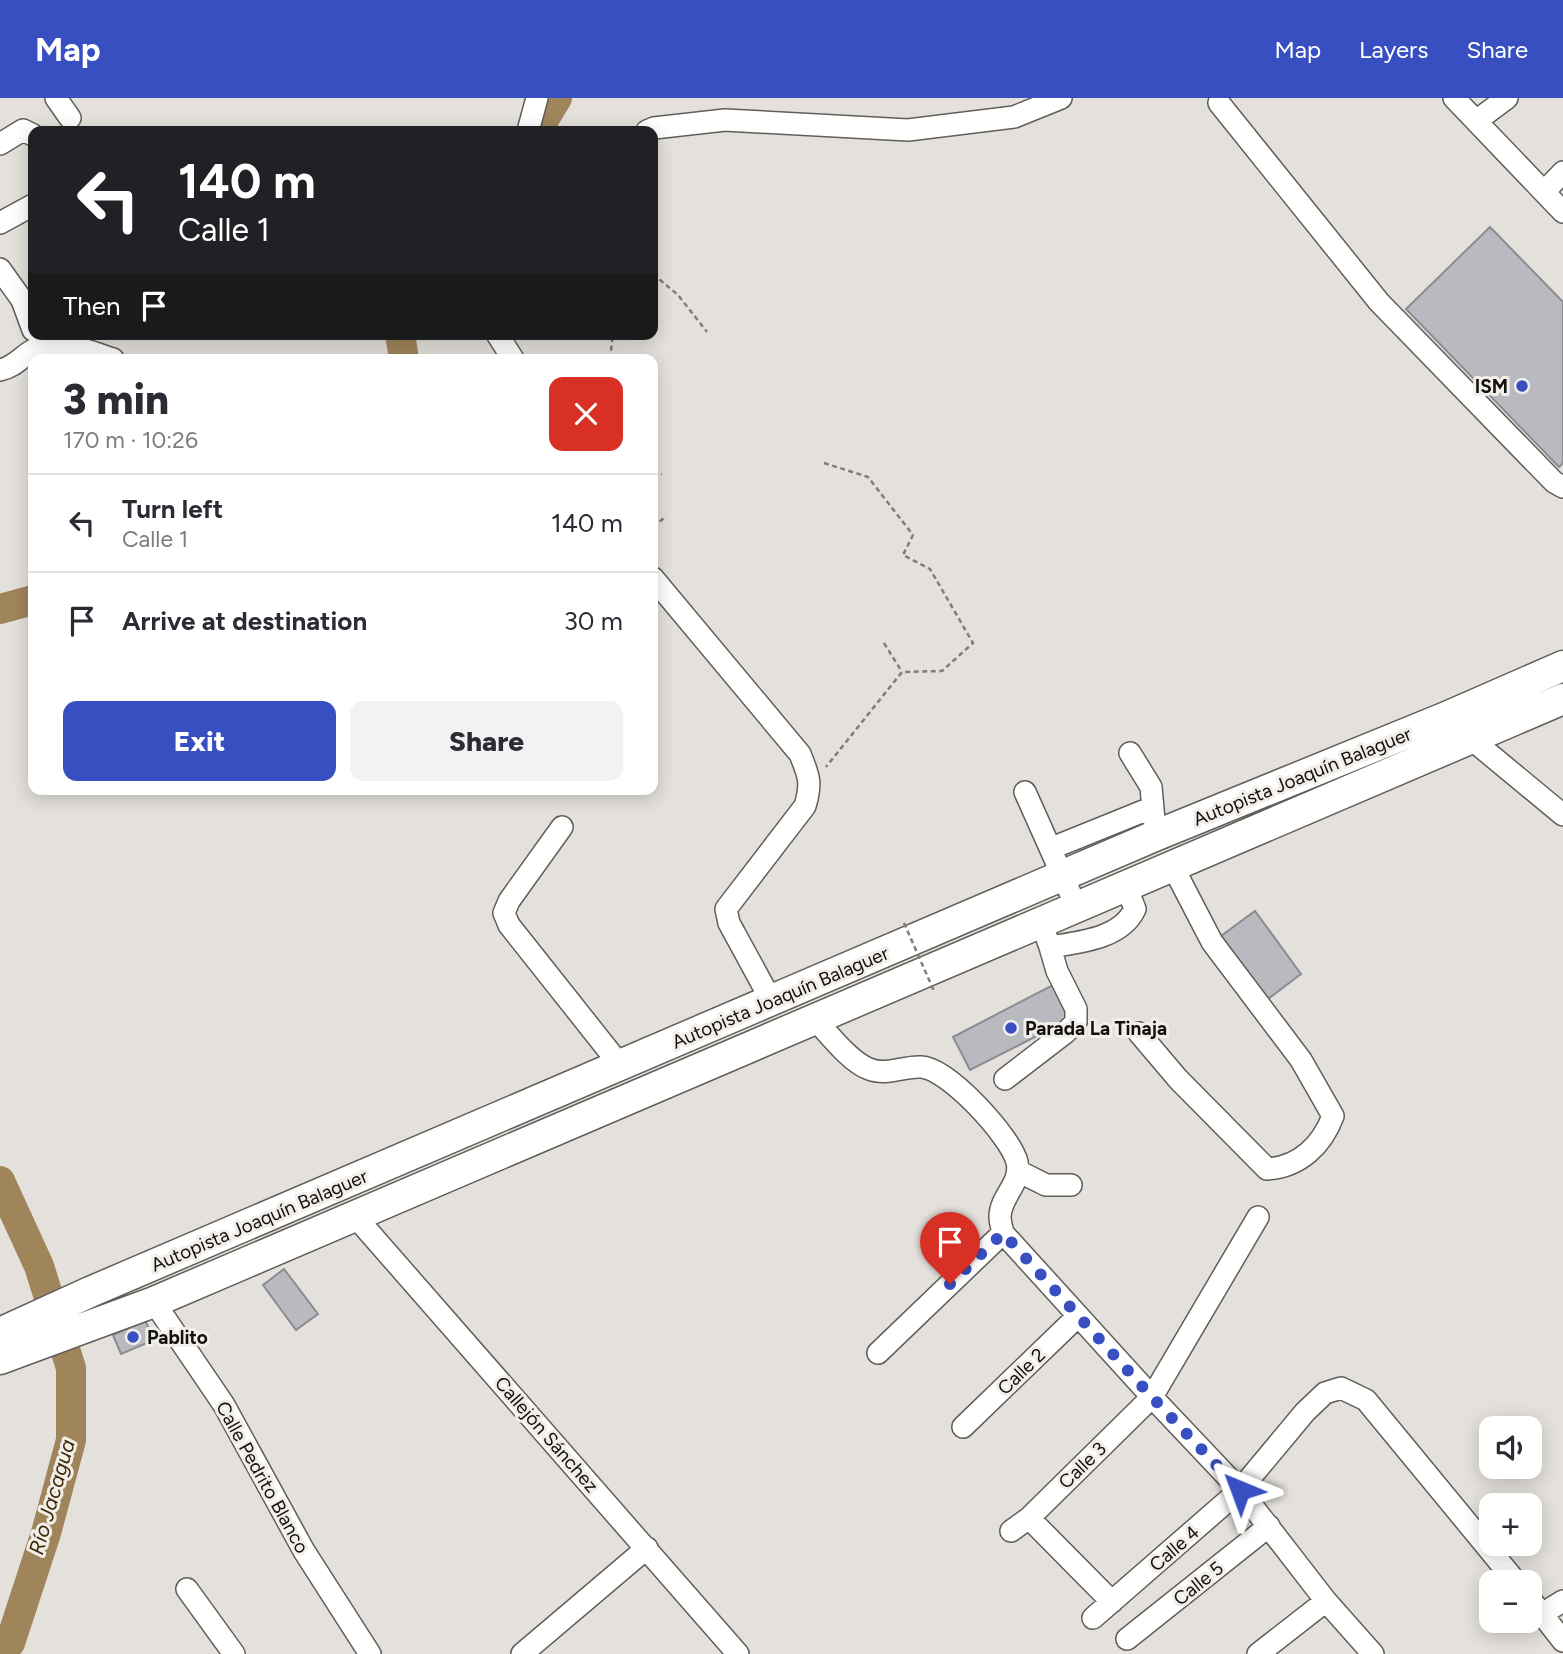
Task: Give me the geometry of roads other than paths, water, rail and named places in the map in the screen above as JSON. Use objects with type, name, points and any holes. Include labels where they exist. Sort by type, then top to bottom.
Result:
[{"type":"highway","name":"Autopista Joaquín Balaguer","points":[[6,1344],[90,1292],[1063,876],[1154,822],[1444,718],[1563,666]]},
{"type":"highway","name":"Autopista Joaquín Balaguer","points":[[6,1344],[108,1321],[814,1018],[1046,934],[1076,906],[1563,699]]},
{"type":"street","points":[[56,98],[70,118]]},
{"type":"street","points":[[529,126],[537,98]]},
{"type":"street","points":[[658,128],[725,120],[908,130],[1014,117],[1061,98]]},
{"type":"street","points":[[1454,98],[1563,212]]},
{"type":"street","points":[[1476,121],[1507,98]]},
{"type":"street","points":[[1219,103],[1379,302],[1554,482],[1563,487]]},
{"type":"street","points":[[0,144],[23,130],[28,132]]},
{"type":"street","points":[[1544,192],[1563,172]]},
{"type":"street","points":[[0,223],[28,208]]},
{"type":"street","points":[[0,269],[22,300],[28,317]]},
{"type":"street","points":[[0,370],[13,367],[33,340]]},
{"type":"street","points":[[42,340],[97,354]]},
{"type":"street","points":[[658,584],[800,754],[811,786],[805,806],[793,824],[734,895],[726,909],[729,923],[772,1002]]},
{"type":"street","points":[[1470,738],[1563,815]]},
{"type":"street","points":[[1052,848],[1154,822],[1151,787],[1130,753]]},
{"type":"street","points":[[1025,792],[1076,906]]},
{"type":"street","points":[[562,827],[509,901],[504,913],[509,925],[620,1065]]},
{"type":"street","points":[[1139,1033],[1178,1079],[1267,1169],[1281,1168],[1297,1162],[1313,1149],[1327,1131],[1333,1116],[1301,1060],[1212,942],[1172,865]]},
{"type":"street","points":[[1005,1079],[1065,1033],[1076,1021],[1076,1009],[1057,971],[1046,934],[1095,938],[1126,922],[1135,909],[1126,886]]},
{"type":"street","points":[[814,1018],[867,1069],[882,1073],[920,1066],[933,1069],[961,1088],[1009,1144],[1016,1159],[1016,1182],[1004,1202],[1000,1216],[1003,1233],[1240,1490],[1326,1601],[1373,1654]]},
{"type":"street","points":[[1018,1171],[1046,1185],[1071,1185]]},
{"type":"street","name":"Callejón Sánchez","points":[[354,1215],[738,1654]]},
{"type":"street","name":"Calle 3","points":[[1011,1531],[1029,1518],[1152,1397],[1258,1217]]},
{"type":"street","points":[[878,1353],[1003,1233]]},
{"type":"street","name":"Calle Pedrito Blanco","points":[[153,1302],[224,1405],[304,1550],[370,1654]]},
{"type":"street","name":"Calle 2","points":[[963,1427],[1078,1316]]},
{"type":"street","name":"Calle 4","points":[[1093,1618],[1240,1490],[1305,1412],[1325,1393],[1341,1388],[1366,1400],[1506,1570]]},
{"type":"street","points":[[1029,1518],[1112,1602]]},
{"type":"street","name":"Calle 5","points":[[1127,1639],[1269,1526]]},
{"type":"street","points":[[522,1654],[648,1548]]},
{"type":"street","points":[[187,1590],[234,1654]]},
{"type":"street","points":[[1258,1654],[1326,1601]]},
{"type":"street","points":[[1542,1605],[1563,1601]]},
{"type":"street","points":[[1542,1614],[1563,1641]]},
{"type":"waterway","name":"Río Jacagua","points":[[540,126],[557,98]]},
{"type":"waterway","name":"Río Jacagua","points":[[401,340],[403,354]]},
{"type":"waterway","name":"Río Jacagua","points":[[0,609],[28,601]]},
{"type":"waterway","name":"Río Jacagua","points":[[0,1181],[39,1266],[71,1368],[71,1440],[46,1533],[10,1643],[0,1649]]},
{"type":"place","name":"ISM","points":[[1522,386]]},
{"type":"place","name":"Parada La Tinaja","points":[[1011,1028]]},
{"type":"place","name":"Pablito","points":[[133,1337]]}]
